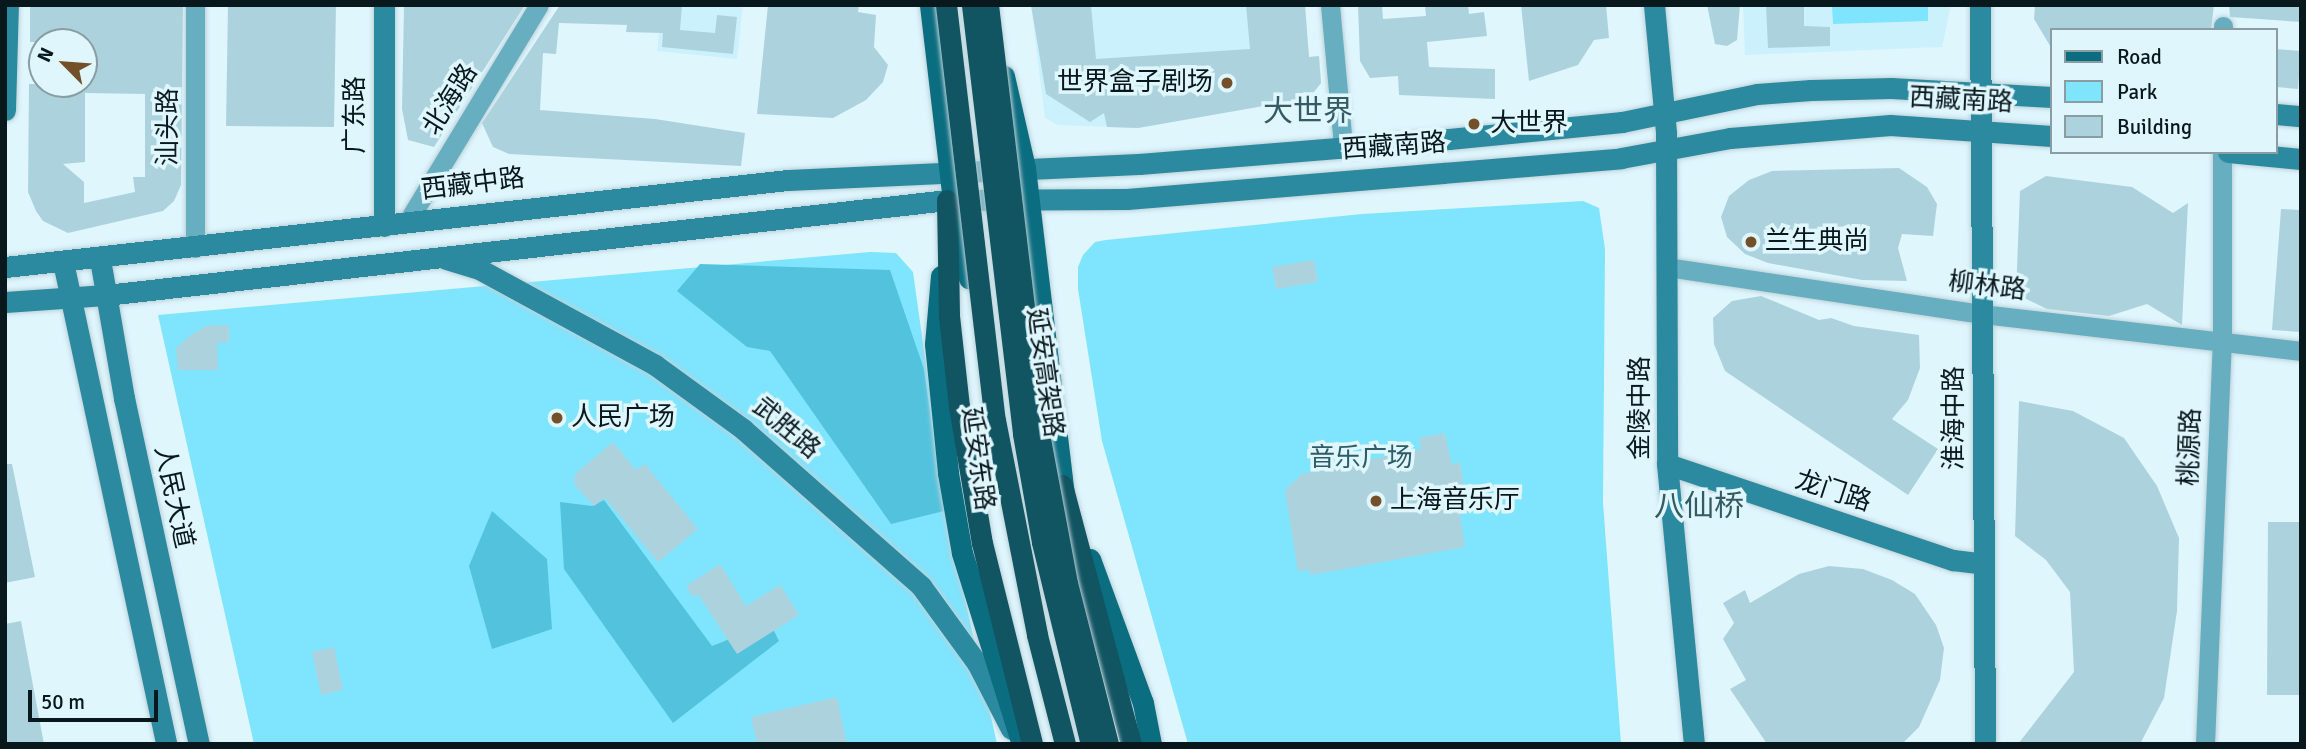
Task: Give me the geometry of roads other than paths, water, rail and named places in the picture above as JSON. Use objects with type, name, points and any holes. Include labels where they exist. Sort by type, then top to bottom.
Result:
[{"type":"highway","name":"延安高架路","points":[[946,5],[995,420],[1037,635],[1065,744]]},
{"type":"highway","name":"延安高架路","points":[[972,5],[1023,434],[1042,542],[1091,744]]},
{"type":"highway","points":[[989,5],[1040,439],[1067,583],[1107,744]]},
{"type":"highway","points":[[950,201],[950,316],[982,543],[1032,744]]},
{"type":"highway","points":[[1062,485],[1131,744]]},
{"type":"main road","points":[[5,110],[8,5]]},
{"type":"main road","name":"广东路","points":[[384,5],[384,226]]},
{"type":"main road","name":"延安东路","points":[[930,5],[950,173],[950,201],[935,344],[948,473],[962,554],[1020,744]]},
{"type":"main road","points":[[989,5],[1025,168],[1026,200],[1062,485],[1107,744]]},
{"type":"main road","name":"金陵中路","points":[[1654,5],[1666,149],[1667,464],[1694,744]]},
{"type":"main road","name":"淮海中路","points":[[1980,5],[1985,744]]},
{"type":"main road","name":"西藏南路","points":[[950,173],[1139,164],[1622,122],[1757,94],[1811,90],[1980,92],[2050,97]]},
{"type":"main road","points":[[2278,114],[2301,116]]},
{"type":"main road","name":"西藏南路","points":[[950,201],[1126,199],[1621,158],[1730,138],[1890,125],[1981,129],[2050,136]]},
{"type":"main road","points":[[2249,154],[2301,159]]},
{"type":"main road","name":"西藏中路","points":[[5,267],[100,259],[788,180],[950,173]]},
{"type":"main road","points":[[5,302],[69,299],[950,201]]},
{"type":"main road","name":"延安东路","points":[[950,201],[966,256],[999,487],[1026,619],[1059,744]]},
{"type":"main road","name":"武胜路","points":[[434,257],[481,271],[631,352],[697,391],[743,429],[921,586],[977,663],[1020,744]]},
{"type":"main road","name":"人民大道","points":[[100,259],[153,540],[199,744]]},
{"type":"main road","points":[[63,262],[166,744]]},
{"type":"main road","name":"龙门路","points":[[1667,464],[1953,560],[1984,564]]},
{"type":"main road","points":[[1062,485],[1143,703],[1151,744]]},
{"type":"street","name":"汕头路","points":[[195,5],[195,248]]},
{"type":"street","name":"北海路","points":[[408,222],[539,5]]},
{"type":"street","points":[[1330,5],[1343,146]]},
{"type":"street","name":"桃源路","points":[[2205,744],[2222,341],[2222,154]]},
{"type":"street","name":"柳林路","points":[[1667,267],[1982,314],[2301,351]]},
{"type":"place","name":"世界盒子剧场","points":[[1227,83]]},
{"type":"place","name":"大世界","points":[[1474,124]]},
{"type":"place","name":"兰生典尚","points":[[1751,242]]},
{"type":"place","name":"人民广场","points":[[557,418]]},
{"type":"place","name":"上海音乐厅","points":[[1376,501]]},
{"type":"district","name":"大世界","points":[[1308,112]]},
{"type":"district","name":"八仙桥","points":[[1699,507]]},
{"type":"park label","name":"音乐广场","points":[[1361,459]]}]
